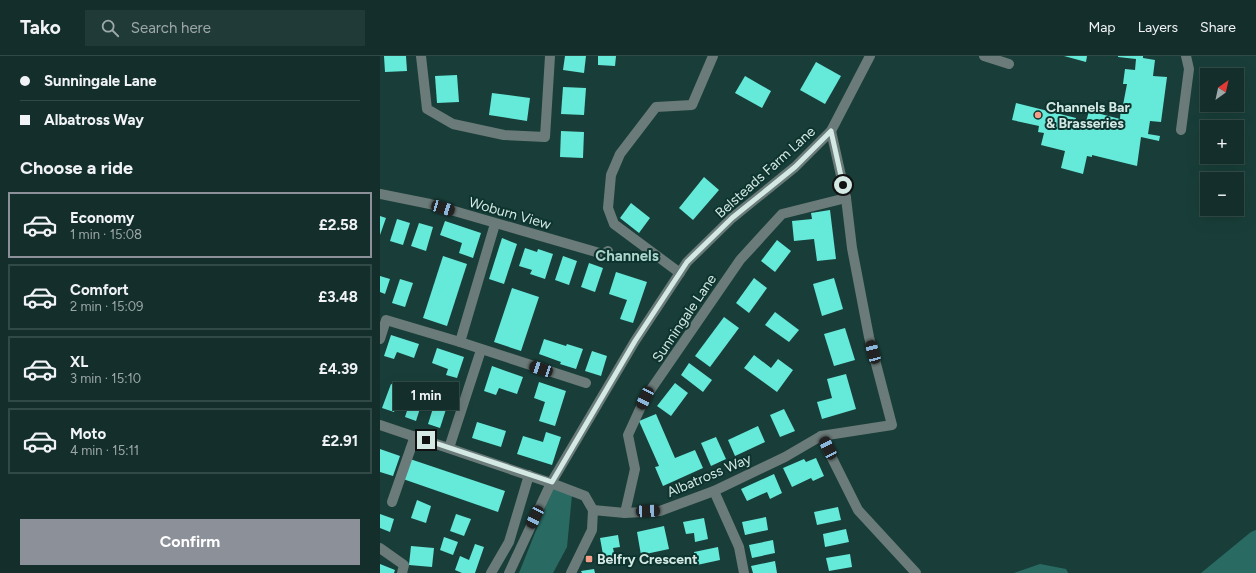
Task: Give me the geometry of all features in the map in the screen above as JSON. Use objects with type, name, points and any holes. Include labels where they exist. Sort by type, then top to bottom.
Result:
[{"type":"street","points":[[421,56],[427,109],[453,124],[504,135],[533,137],[545,137],[550,56]]},
{"type":"street","points":[[680,273],[614,224],[608,208],[611,175],[620,154],[656,107],[692,105],[713,56]]},
{"type":"street","points":[[984,56],[1009,64]]},
{"type":"street","points":[[1181,130],[1189,69],[1186,56]]},
{"type":"street","name":"Belsteads Farm Lane","points":[[510,573],[552,482],[635,341],[687,262],[732,218],[795,167],[831,131],[866,58]]},
{"type":"street","points":[[831,131],[846,198]]},
{"type":"street","name":"Woburn View","points":[[380,194],[430,204],[603,254],[608,250]]},
{"type":"street","name":"Albatross Way","points":[[593,510],[625,512],[660,510],[714,491],[785,457],[821,436],[892,425],[869,337],[852,248],[846,198]]},
{"type":"street","name":"Sunningale Lane","points":[[625,512],[635,469],[628,435],[645,398],[740,260],[782,214],[846,198]]},
{"type":"street","points":[[460,342],[496,224]]},
{"type":"street","points":[[380,339],[386,320],[460,342],[586,383]]},
{"type":"street","points":[[449,448],[481,350]]},
{"type":"street","points":[[380,425],[552,482],[585,496],[593,510],[592,530],[571,573]]},
{"type":"street","points":[[392,502],[415,436]]},
{"type":"street","points":[[821,436],[858,510],[916,573]]},
{"type":"street","points":[[491,573],[509,542],[529,475]]},
{"type":"street","points":[[714,491],[739,547],[744,573]]},
{"type":"street","points":[[380,548],[404,565],[402,573]]},
{"type":"shaded area","points":[[553,488],[572,495],[567,547],[553,573],[519,573]]},
{"type":"shaded area","points":[[1256,530],[1256,573],[1201,573],[1251,532]]},
{"type":"shaded area","points":[[1040,564],[1066,569],[1068,573],[1014,573]]},
{"type":"building","points":[[384,56],[406,56],[407,71],[385,72]]},
{"type":"building","points":[[565,56],[586,56],[584,73],[563,70]]},
{"type":"building","points":[[598,56],[616,56],[615,66],[598,65]]},
{"type":"building","points":[[1064,56],[1087,56],[1086,62]]},
{"type":"building","name":"Channels Bar & Brasseries","points":[[1118,56],[1143,56],[1143,58],[1155,60],[1153,76],[1167,77],[1161,122],[1150,121],[1148,134],[1160,136],[1159,141],[1141,137],[1137,166],[1092,155],[1092,157],[1087,156],[1083,174],[1061,168],[1065,151],[1041,145],[1044,133],[1038,132],[1039,126],[1012,120],[1016,103],[1076,118],[1074,127],[1084,129],[1089,111],[1120,119],[1121,104],[1123,105],[1127,84],[1123,84],[1125,69],[1135,70],[1136,59]]},
{"type":"building","points":[[816,62],[841,76],[825,104],[800,90]]},
{"type":"building","points":[[457,75],[459,102],[437,103],[435,76]]},
{"type":"building","points":[[745,76],[771,91],[762,108],[735,93]]},
{"type":"building","points":[[563,87],[586,88],[584,115],[561,114]]},
{"type":"building","points":[[492,93],[530,98],[527,121],[489,115]]},
{"type":"building","points":[[561,131],[584,132],[583,158],[560,157]]},
{"type":"building","points":[[704,177],[719,190],[693,220],[679,208]]},
{"type":"building","points":[[631,203],[650,218],[639,233],[620,218]]},
{"type":"building","points":[[830,210],[836,259],[817,261],[814,239],[794,241],[792,221],[812,219],[811,213]]},
{"type":"building","points":[[380,216],[386,218],[380,235]]},
{"type":"building","points":[[397,219],[410,223],[403,245],[390,241]]},
{"type":"building","points":[[445,221],[481,233],[473,258],[459,253],[462,243],[440,235]]},
{"type":"building","points":[[419,223],[433,227],[426,251],[411,246]]},
{"type":"building","points":[[502,238],[517,244],[504,284],[489,279]]},
{"type":"building","points":[[777,240],[791,251],[775,272],[761,261]]},
{"type":"building","points":[[525,248],[537,252],[538,249],[553,254],[545,279],[530,274],[532,270],[519,266]]},
{"type":"building","points":[[443,256],[467,264],[447,326],[423,318]]},
{"type":"building","points":[[563,256],[577,261],[569,285],[555,280]]},
{"type":"building","points":[[589,263],[603,268],[595,292],[581,287]]},
{"type":"building","points":[[616,272],[647,282],[633,323],[620,319],[627,300],[609,294]]},
{"type":"building","points":[[380,276],[390,279],[385,294],[380,292]]},
{"type":"building","points":[[754,278],[767,288],[749,313],[736,303]]},
{"type":"building","points":[[834,278],[843,309],[822,316],[813,284]]},
{"type":"building","points":[[400,279],[413,283],[405,307],[392,303]]},
{"type":"building","points":[[512,288],[539,297],[521,351],[494,342]]},
{"type":"building","points":[[775,312],[799,330],[789,342],[765,325]]},
{"type":"building","points":[[724,317],[739,328],[710,367],[695,356]]},
{"type":"building","points":[[845,328],[855,360],[834,366],[824,334]]},
{"type":"building","points":[[391,335],[419,344],[414,358],[397,352],[394,359],[384,356]]},
{"type":"building","points":[[544,339],[566,346],[567,344],[583,349],[576,369],[560,364],[561,362],[539,354]]},
{"type":"building","points":[[437,348],[464,357],[457,378],[446,375],[448,369],[432,363]]},
{"type":"building","points":[[592,351],[607,356],[601,376],[585,371]]},
{"type":"building","points":[[754,355],[771,368],[778,359],[793,370],[777,392],[744,368]]},
{"type":"building","points":[[689,363],[712,380],[703,392],[681,375]]},
{"type":"building","points":[[492,366],[523,377],[517,394],[499,388],[496,395],[484,391]]},
{"type":"building","points":[[846,374],[856,409],[822,419],[817,402],[832,398],[827,379]]},
{"type":"building","points":[[539,382],[566,391],[555,426],[539,421],[545,402],[534,398]]},
{"type":"building","points":[[675,383],[688,393],[671,416],[657,406]]},
{"type":"building","points":[[391,384],[402,388],[394,412],[382,408]]},
{"type":"building","points":[[413,392],[424,396],[416,421],[405,417]]},
{"type":"building","points":[[436,399],[448,403],[440,428],[428,424]]},
{"type":"building","points":[[784,409],[795,431],[780,437],[770,415]]},
{"type":"building","points":[[656,414],[675,458],[695,450],[703,468],[663,486],[655,467],[659,466],[639,421]]},
{"type":"building","points":[[477,422],[506,431],[501,447],[472,438]]},
{"type":"building","points":[[758,426],[765,442],[735,456],[728,440]]},
{"type":"building","points":[[546,432],[561,437],[552,465],[517,454],[523,436],[543,442]]},
{"type":"building","points":[[716,437],[726,459],[711,466],[701,443]]},
{"type":"building","points":[[380,449],[400,456],[393,476],[380,472]]},
{"type":"building","points":[[816,458],[824,476],[813,481],[811,478],[792,487],[783,468],[804,459],[806,462]]},
{"type":"building","points":[[410,459],[505,491],[498,512],[403,479]]},
{"type":"building","points":[[774,474],[782,493],[770,499],[767,492],[747,501],[741,489]]},
{"type":"building","points":[[417,500],[431,506],[426,523],[411,518]]},
{"type":"building","points":[[838,507],[841,520],[817,525],[814,512]]},
{"type":"building","points":[[380,514],[394,519],[390,532],[380,528]]},
{"type":"building","points":[[456,514],[471,519],[464,536],[450,531]]},
{"type":"building","points":[[766,517],[768,530],[745,535],[742,522]]},
{"type":"building","points":[[704,518],[708,539],[695,542],[694,533],[686,534],[683,522]]},
{"type":"building","points":[[664,526],[669,549],[641,555],[637,532]]},
{"type":"building","points":[[846,529],[849,542],[825,547],[823,534]]},
{"type":"building","points":[[618,535],[620,547],[613,548],[615,557],[604,560],[600,538]]},
{"type":"building","points":[[444,537],[458,542],[453,555],[440,550]]},
{"type":"building","points":[[773,540],[775,553],[752,558],[749,545]]},
{"type":"building","points":[[475,544],[484,547],[475,573],[462,573],[455,570],[460,556],[469,560]]},
{"type":"building","points":[[411,546],[434,548],[432,567],[409,565]]},
{"type":"building","points":[[718,547],[720,560],[697,565],[694,552]]},
{"type":"building","points":[[850,554],[852,567],[829,571],[826,558]]},
{"type":"building","points":[[775,561],[777,573],[753,573],[751,566]]},
{"type":"building","points":[[380,564],[395,570],[394,573],[380,573]]},
{"type":"building","points":[[594,569],[595,573],[582,573],[581,571]]},
{"type":"place","name":"Channels Bar & Brasseries","points":[[1038,115]]},
{"type":"place","name":"Belfry Crescent","points":[[589,559]]},
{"type":"district","name":"Channels","points":[[627,256]]},
{"type":"route","points":[[426,440],[509,469],[552,482],[635,341],[687,262],[732,218],[795,167],[831,131],[843,185]]}]
